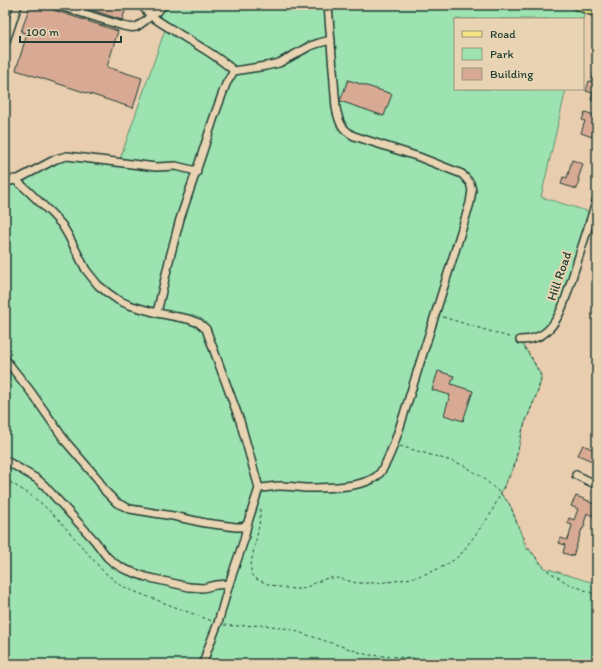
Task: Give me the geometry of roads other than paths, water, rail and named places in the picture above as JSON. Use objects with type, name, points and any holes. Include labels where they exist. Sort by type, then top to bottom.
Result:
[{"type":"main road","points":[[577,5],[597,12]]},
{"type":"street","points":[[5,44],[18,5]]},
{"type":"street","points":[[57,5],[123,26],[134,27],[164,5]]},
{"type":"street","points":[[142,5],[150,16],[234,70],[279,63],[314,44],[331,40]]},
{"type":"street","points":[[259,488],[279,486],[304,488],[337,487],[353,485],[365,482],[377,476],[382,470],[394,444],[470,203],[472,190],[470,183],[462,174],[419,157],[354,136],[347,132],[341,125],[338,120],[336,108],[328,5]]},
{"type":"street","points":[[157,313],[174,238],[215,114],[226,84],[234,70]]},
{"type":"street","points":[[5,183],[20,178],[56,158],[67,156],[156,168],[176,166],[196,172]]},
{"type":"street","points":[[14,179],[52,214],[62,226],[86,270],[98,285],[118,300],[129,305],[157,313],[188,318],[197,321],[206,329],[240,421],[259,488],[218,623],[203,664]]},
{"type":"street","name":"Hill Road","points":[[520,340],[529,340],[543,334],[551,326],[558,315],[565,298],[597,199]]},
{"type":"street","points":[[5,359],[66,442],[97,478],[105,491],[117,503],[130,509],[205,523],[236,527],[247,525]]},
{"type":"street","points":[[5,460],[37,479],[48,489],[95,541],[107,557],[124,569],[146,577],[189,587],[203,588],[229,584]]},
{"type":"street","points":[[576,475],[597,485]]}]
